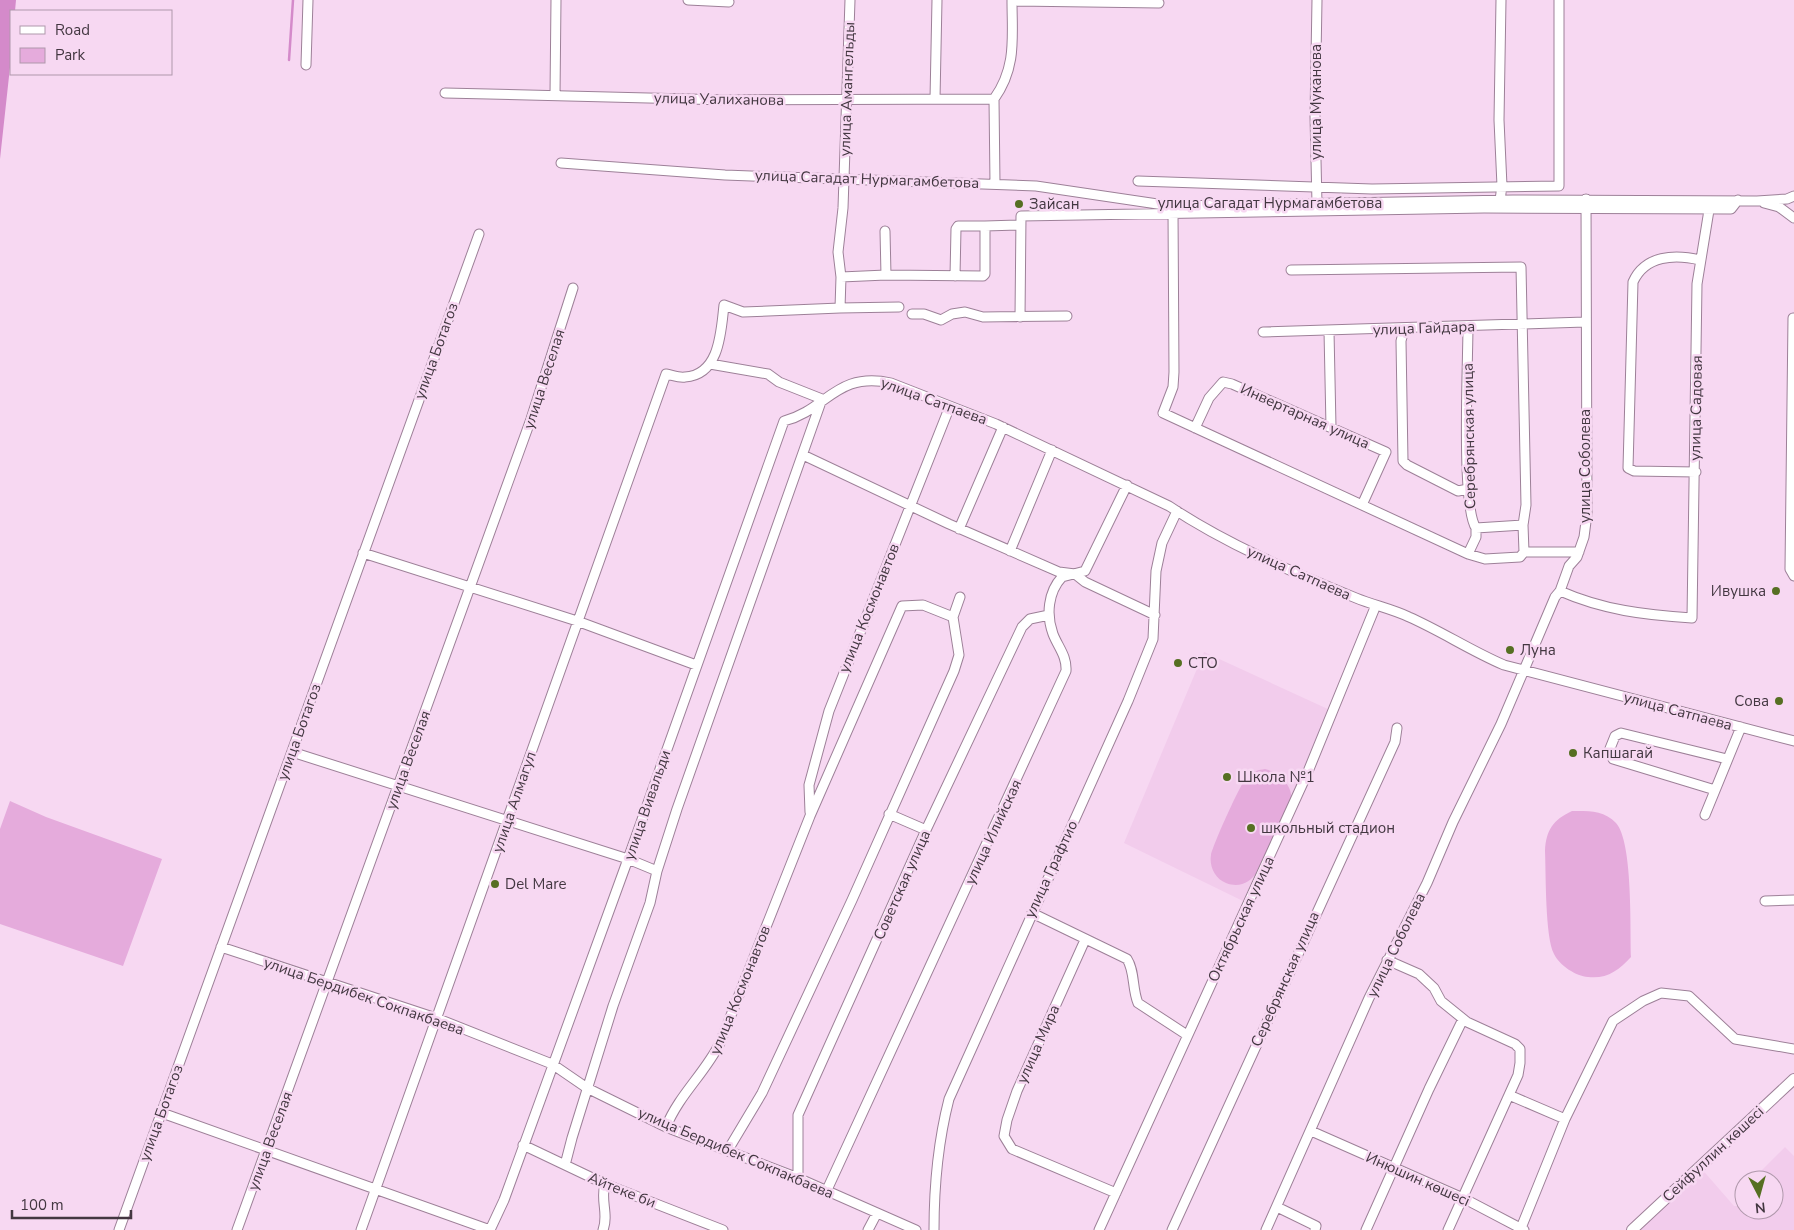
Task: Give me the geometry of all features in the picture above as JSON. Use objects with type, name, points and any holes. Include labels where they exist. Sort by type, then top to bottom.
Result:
[{"type":"main road","points":[[1792,1081],[1794,1072]]},
{"type":"main road","name":"Сейфуллин көшесі","points":[[1632,1230],[1792,1081]]},
{"type":"street","points":[[306,66],[308,0]]},
{"type":"street","points":[[555,95],[556,0]]},
{"type":"street","points":[[688,0],[729,2]]},
{"type":"street","name":"улица Амангельды","points":[[840,308],[841,277],[838,252],[848,99],[850,0]]},
{"type":"street","points":[[935,99],[937,0]]},
{"type":"street","points":[[995,184],[994,99],[1001,89],[1012,65],[1012,0],[1159,3]]},
{"type":"street","name":"улица Муканова","points":[[1317,0],[1317,204]]},
{"type":"street","points":[[1500,200],[1502,186],[1499,120],[1501,0]]},
{"type":"street","points":[[1138,181],[1372,189],[1559,186],[1559,0]]},
{"type":"street","name":"улица Уалиханова","points":[[445,93],[728,100],[994,99]]},
{"type":"street","name":"улица Сагадат Нурмагамбетова","points":[[561,164],[725,174],[995,184],[1062,189],[1173,210],[1317,204],[1500,200],[1586,204],[1710,199],[1787,199],[1794,196]]},
{"type":"street","name":"улица Садовая","points":[[1557,594],[1624,612],[1692,618],[1696,472],[1697,284],[1710,209],[1710,199]]},
{"type":"street","points":[[1020,317],[1021,216],[1173,210],[1586,204],[1731,209],[1738,200]]},
{"type":"street","name":"улица Сагадат Нурмагамбетова","points":[[1757,200],[1779,207],[1794,218]]},
{"type":"street","name":"улица Соболева","points":[[1266,1230],[1387,960],[1426,883],[1569,566],[1579,552],[1584,536],[1587,514],[1586,204]]},
{"type":"street","points":[[1173,210],[1174,372],[1173,386],[1163,413],[1468,554],[1485,559],[1520,557],[1524,552],[1523,525],[1526,505],[1521,267],[1290,270]]},
{"type":"street","points":[[955,276],[956,229],[958,226],[1021,225]]},
{"type":"street","points":[[841,277],[985,274],[985,226]]},
{"type":"street","points":[[886,231],[886,275]]},
{"type":"street","name":"улица Ботагоз","points":[[119,1230],[479,234]]},
{"type":"street","points":[[1696,472],[1634,470],[1628,468],[1629,380],[1633,282],[1638,272],[1656,260],[1669,256],[1700,260]]},
{"type":"street","name":"улица Веселая","points":[[238,1230],[531,419],[573,288]]},
{"type":"street","points":[[565,1165],[612,1006],[650,902],[657,871],[677,809],[822,399],[779,382],[768,374],[710,364],[714,359],[721,334],[724,305],[743,312],[899,307]]},
{"type":"street","points":[[912,314],[924,314],[941,320],[952,314],[965,312],[983,318],[1067,316]]},
{"type":"street","points":[[1794,318],[1790,569],[1794,576]]},
{"type":"street","name":"улица Гайдара","points":[[1263,332],[1585,322]]},
{"type":"street","name":"Серебрянская улица","points":[[1468,326],[1468,489],[1471,517],[1476,528],[1523,525]]},
{"type":"street","points":[[1404,329],[1402,341],[1401,404],[1403,460],[1407,465],[1458,491],[1468,489]]},
{"type":"street","points":[[1329,331],[1331,427]]},
{"type":"street","name":"улица Алмагул","points":[[361,1230],[666,374],[684,378],[698,375],[710,364]]},
{"type":"street","name":"улица Сатпаева","points":[[822,399],[840,387],[876,379],[891,382],[1003,427],[1127,485],[1177,511],[1195,524],[1224,539],[1376,605],[1410,617],[1476,654],[1523,671],[1794,741]]},
{"type":"street","name":"Инвертарная улица","points":[[1195,428],[1209,398],[1223,382],[1386,452],[1362,504]]},
{"type":"street","name":"улица Вивальди","points":[[490,1230],[628,859],[784,421],[801,416],[822,399]]},
{"type":"street","name":"улица Космонавтов","points":[[810,816],[809,785],[824,727],[950,406]]},
{"type":"street","points":[[959,528],[1003,427]]},
{"type":"street","points":[[1010,551],[1052,450]]},
{"type":"street","points":[[803,454],[1010,551],[1059,572],[1075,574],[1085,582],[1155,615]]},
{"type":"street","name":"улица Илийская","points":[[826,1192],[1066,671],[1066,659],[1053,634],[1049,615],[1051,597],[1062,577],[1085,571],[1127,485]]},
{"type":"street","name":"улица Графтио","points":[[934,1230],[934,1190],[942,1126],[949,1099],[1128,701],[1153,638],[1156,571],[1162,543],[1177,511]]},
{"type":"street","points":[[1468,554],[1476,537],[1476,528]]},
{"type":"street","points":[[1524,552],[1579,552]]},
{"type":"street","points":[[363,553],[577,621],[696,665]]},
{"type":"street","points":[[728,1150],[762,1093],[852,900],[959,655],[953,617],[960,597]]},
{"type":"street","name":"улица Космонавтов","points":[[666,1127],[674,1107],[698,1073],[710,1064],[720,1043],[810,816],[902,606],[923,605],[953,617]]},
{"type":"street","name":"Октябрьская улица","points":[[1099,1230],[1307,774],[1357,647],[1376,605]]},
{"type":"street","name":"Советская улица","points":[[798,1178],[798,1115],[926,830],[1022,626],[1030,619],[1049,615]]},
{"type":"street","points":[[1705,815],[1741,727]]},
{"type":"street","name":"Серебрянская улица","points":[[1172,1230],[1395,742],[1397,728]]},
{"type":"street","points":[[1715,790],[1613,759],[1609,751],[1615,736],[1621,733],[1727,759]]},
{"type":"street","points":[[292,752],[628,859],[657,871]]},
{"type":"street","points":[[889,814],[926,830]]},
{"type":"street","points":[[1765,901],[1794,900]]},
{"type":"street","points":[[1032,912],[1127,959],[1130,964],[1134,994],[1138,1003],[1187,1035]]},
{"type":"street","name":"улица Мира","points":[[1086,940],[1017,1091],[1007,1120],[1004,1136],[1012,1149],[1116,1193]]},
{"type":"street","name":"улица Бердибек Сокпакбаева","points":[[221,947],[436,1018],[552,1064],[588,1088],[666,1127],[798,1178],[826,1192],[916,1230]]},
{"type":"street","points":[[1387,960],[1419,974],[1434,988],[1441,1001],[1463,1019],[1515,1044],[1520,1049],[1520,1064],[1509,1095],[1448,1230]]},
{"type":"street","points":[[1522,1229],[1565,1119],[1613,1021],[1643,1001],[1661,992],[1689,996],[1735,1039],[1794,1049]]},
{"type":"street","points":[[1366,1230],[1395,1168],[1428,1089],[1463,1019]]},
{"type":"street","points":[[1509,1095],[1565,1119]]},
{"type":"street","points":[[162,1113],[377,1188],[490,1230]]},
{"type":"street","name":"Инюшин көшесі","points":[[1311,1131],[1463,1198],[1522,1229]]},
{"type":"street","name":"Айтеке би","points":[[523,1145],[604,1184],[723,1230]]},
{"type":"street","points":[[604,1184],[602,1195],[607,1220],[604,1230]]},
{"type":"street","points":[[1277,1207],[1316,1226],[1315,1230]]},
{"type":"street","points":[[868,1230],[877,1213]]},
{"type":"shaded area","points":[[0,0],[16,0],[15,10],[10,10],[10,67],[0,159]]},
{"type":"shaded area","name":"Школа №1","points":[[1204,652],[1330,710],[1313,753],[1245,902],[1124,843]]},
{"type":"shaded area","points":[[1785,1147],[1794,1156],[1794,1230],[1632,1230],[1700,1167],[1734,1206],[1734,1220],[1784,1220],[1784,1170],[1762,1170]]},
{"type":"green space","name":"школьный стадион","points":[[1265,769],[1275,773],[1288,785],[1291,796],[1290,805],[1266,858],[1254,876],[1246,882],[1237,885],[1226,883],[1216,875],[1212,868],[1211,855],[1213,849],[1245,779],[1248,775],[1258,770]]},
{"type":"green space","points":[[10,801],[46,817],[162,859],[123,966],[0,924],[0,829]]},
{"type":"green space","points":[[1572,811],[1601,813],[1611,819],[1616,823],[1621,833],[1625,848],[1630,887],[1631,957],[1617,970],[1601,977],[1583,976],[1564,966],[1554,954],[1551,946],[1547,920],[1545,851],[1547,837],[1555,822]]},
{"type":"waterway","points":[[289,60],[293,0]]},
{"type":"place","name":"Зайсан","points":[[1019,204]]},
{"type":"place","name":"Ивушка","points":[[1776,591]]},
{"type":"place","name":"Луна","points":[[1510,650]]},
{"type":"place","name":"СТО","points":[[1178,663]]},
{"type":"place","name":"Сова","points":[[1779,701]]},
{"type":"place","name":"Капшагай","points":[[1573,753]]},
{"type":"place","name":"Школа №1","points":[[1227,777]]},
{"type":"place","name":"школьный стадион","points":[[1251,828]]},
{"type":"place","name":"Del Mare","points":[[495,884]]}]
